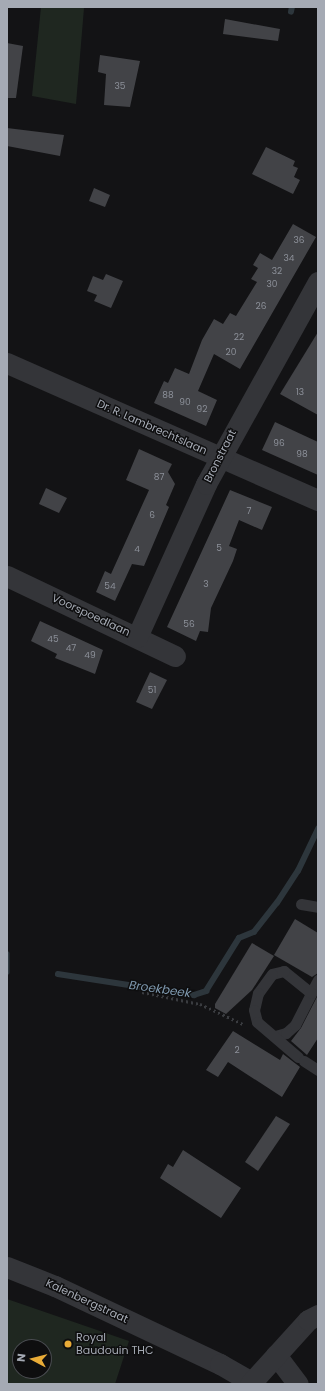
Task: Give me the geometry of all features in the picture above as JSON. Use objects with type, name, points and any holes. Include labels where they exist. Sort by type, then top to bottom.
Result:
[{"type":"street","name":"Bronstraat","points":[[137,637],[220,457],[318,282]]},
{"type":"street","name":"Dr. R. Lambrechtslaan","points":[[7,363],[318,500]]},
{"type":"street","name":"Voorspoedlaan","points":[[7,576],[175,656]]},
{"type":"street","name":"Kalenbergstraat","points":[[7,1267],[55,1286],[220,1364],[252,1383],[308,1320],[318,1315]]},
{"type":"street","points":[[276,1355],[298,1384]]},
{"type":"lane","points":[[301,904],[318,907]]},
{"type":"lane","points":[[311,993],[284,971],[272,974],[258,993],[254,1010],[257,1022],[301,1059],[318,1070]]},
{"type":"lane","points":[[275,1036],[286,1033],[295,1025],[318,980]]},
{"type":"path","points":[[142,992],[200,1004],[236,1023],[257,1022]]},
{"type":"shaded area","points":[[41,7],[84,8],[76,104],[32,96]]},
{"type":"shaded area","name":"Royal Baudouin THC","points":[[7,1299],[129,1341],[115,1384],[7,1384]]},
{"type":"building","points":[[225,19],[280,29],[278,41],[223,34]]},
{"type":"building","points":[[7,43],[23,46],[16,98],[7,98]]},
{"type":"building","points":[[100,55],[140,61],[130,107],[104,105],[106,74],[98,72]]},
{"type":"building","points":[[7,128],[64,135],[60,156],[7,146]]},
{"type":"building","points":[[266,147],[295,161],[293,166],[298,168],[294,177],[300,180],[293,194],[252,174]]},
{"type":"building","points":[[94,188],[110,195],[105,207],[89,201]]},
{"type":"building","points":[[293,224],[316,237],[240,369],[214,354],[198,391],[217,400],[206,426],[154,403],[164,381],[168,383],[175,368],[189,374],[202,340],[214,319],[223,324],[230,313],[236,316],[257,282],[251,279],[258,268],[253,265],[260,253],[272,260]]},
{"type":"building","points":[[106,274],[123,281],[111,308],[94,301],[97,295],[87,291],[93,276],[103,280]]},
{"type":"building","points":[[318,332],[318,415],[280,394]]},
{"type":"building","points":[[275,422],[318,442],[318,475],[262,450]]},
{"type":"building","points":[[139,449],[172,464],[168,472],[175,484],[166,505],[169,507],[144,566],[132,564],[115,601],[96,592],[105,571],[111,574],[149,490],[126,480]]},
{"type":"building","points":[[46,488],[67,498],[59,513],[39,504]]},
{"type":"building","points":[[230,490],[272,507],[262,530],[239,520],[229,546],[237,549],[211,608],[208,632],[200,631],[196,641],[167,627]]},
{"type":"building","points":[[40,621],[103,650],[95,674],[55,658],[57,654],[31,641]]},
{"type":"building","points":[[150,672],[167,680],[152,709],[136,702]]},
{"type":"building","points":[[295,919],[318,933],[318,973],[312,977],[274,955]]},
{"type":"building","points":[[252,943],[274,956],[252,990],[226,1014],[215,1008],[215,1004]]},
{"type":"building","points":[[318,995],[318,1038],[307,1055],[291,1041],[301,1028]]},
{"type":"building","points":[[233,1031],[280,1060],[283,1054],[300,1067],[282,1097],[228,1062],[218,1077],[206,1070]]},
{"type":"building","points":[[276,1116],[290,1124],[258,1171],[245,1162]]},
{"type":"building","points":[[183,1150],[241,1188],[221,1218],[160,1178],[168,1164],[173,1167]]},
{"type":"waterway","name":"Broekbeek","points":[[291,12],[292,7]]},
{"type":"waterway","name":"Broekbeek","points":[[58,974],[194,995],[206,991],[239,938],[254,932],[277,903],[298,871],[318,829]]},
{"type":"waterway","name":"Broekbeek","points":[[7,954],[7,972]]},
{"type":"place","name":"Royal Baudouin THC","points":[[68,1344]]}]
